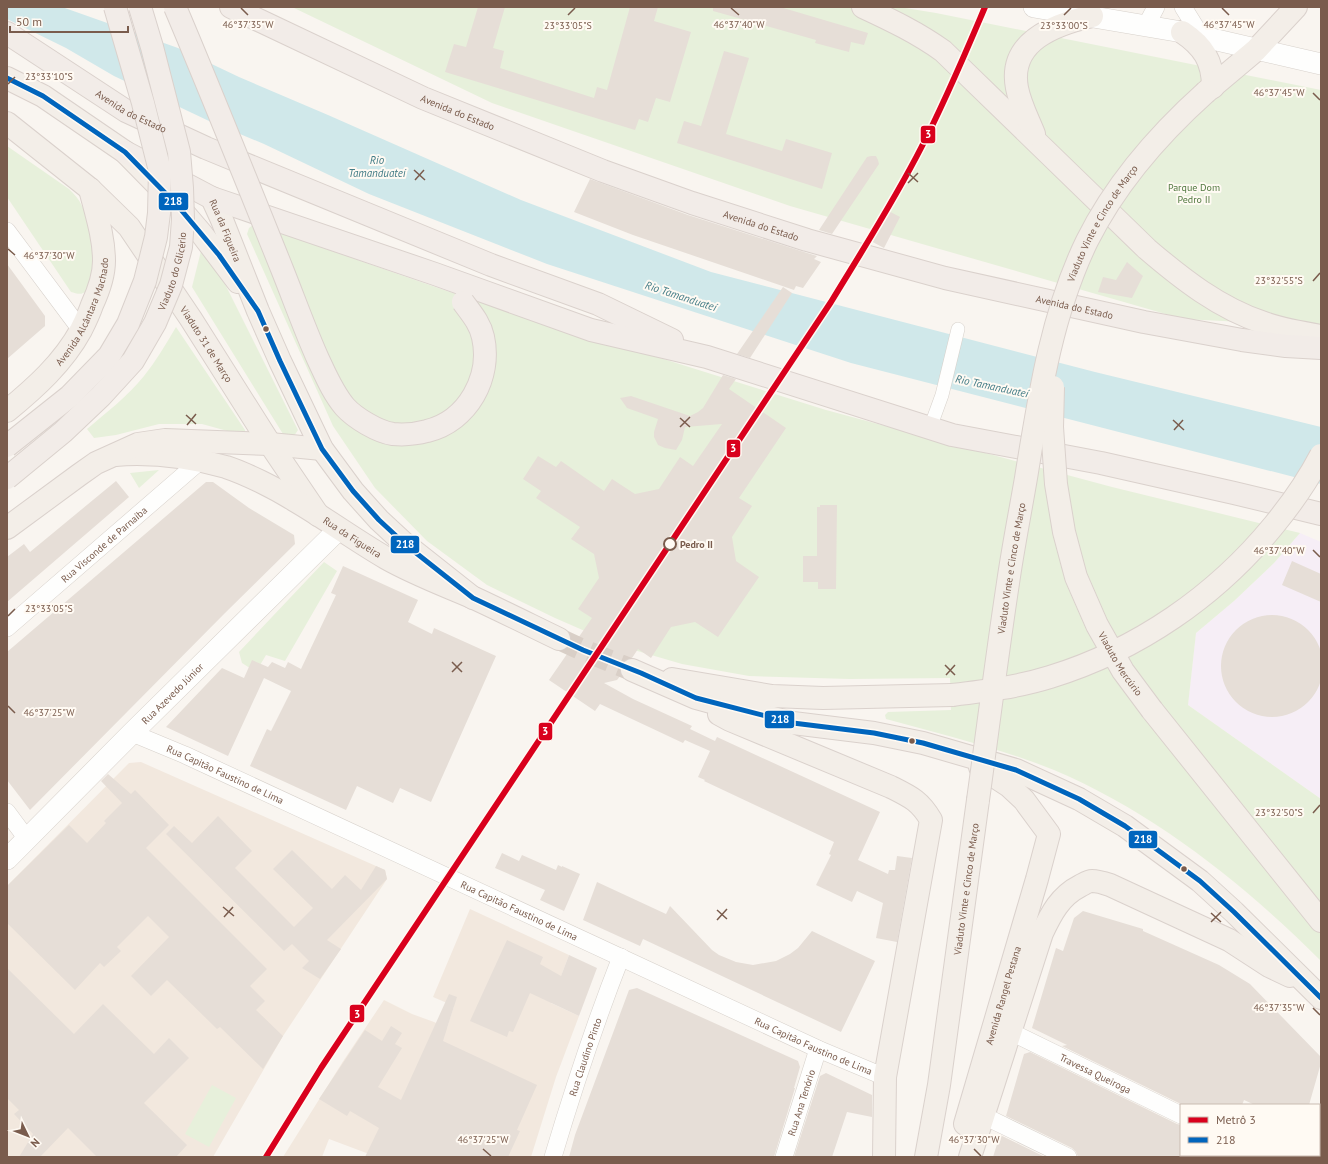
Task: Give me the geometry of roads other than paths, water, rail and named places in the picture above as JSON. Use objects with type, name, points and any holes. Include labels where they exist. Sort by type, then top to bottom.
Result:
[{"type":"highway","points":[[7,446],[70,396],[109,356],[128,324],[145,281],[156,237],[159,214],[160,171],[115,7]]},
{"type":"highway","name":"Viaduto do Glicério","points":[[7,478],[74,422],[101,396],[133,360],[155,323],[171,286],[181,247],[182,188],[178,152],[152,47],[140,7]]},
{"type":"highway","points":[[175,7],[312,344],[330,384],[345,407],[360,420],[391,434],[405,434],[431,430],[446,423],[463,411],[473,398],[480,385],[484,368],[485,353],[480,326],[462,302],[435,274]]},
{"type":"highway","name":"Avenida do Estado","points":[[231,7],[423,98],[603,171],[692,203],[807,240],[945,278],[1144,322],[1242,340],[1286,346],[1321,348]]},
{"type":"highway","name":"Avenida do Estado","points":[[7,33],[126,111],[206,148],[484,262],[598,304],[707,357]]},
{"type":"highway","name":"Rua da Figueira","points":[[126,111],[188,169],[212,198]]},
{"type":"highway","name":"Avenida do Estado","points":[[125,152],[212,198],[435,274],[591,330],[707,357],[952,435],[1101,463],[1321,514]]},
{"type":"main road","points":[[863,7],[900,24],[943,51],[1147,248],[1173,271],[1204,294],[1234,311],[1264,324],[1321,336]]},
{"type":"main road","points":[[1256,50],[1296,7]]},
{"type":"main road","points":[[1038,142],[1020,100],[1017,89],[1016,74],[1020,59],[1032,41],[1050,29],[1092,16]]},
{"type":"main road","points":[[1173,30],[1197,43],[1204,52],[1212,68],[1209,90]]},
{"type":"main road","name":"Viaduto Vinte e Cinco de Março","points":[[926,1157],[949,1017],[1008,582],[1035,423],[1059,313],[1072,276],[1088,241],[1106,207],[1128,174],[1180,115],[1256,50]]},
{"type":"main road","name":"Avenida do Estado","points":[[7,78],[43,96],[125,152]]},
{"type":"main road","name":"Viaduto 31 de Março","points":[[7,123],[82,183],[129,227],[191,318],[270,444],[318,515]]},
{"type":"main road","name":"Rua da Figueira","points":[[125,152],[177,205],[201,233],[219,255],[258,311]]},
{"type":"main road","name":"Avenida Alcântara Machado","points":[[7,411],[28,394],[52,370],[69,349],[81,330],[99,290],[104,262],[100,228],[82,183]]},
{"type":"main road","name":"Rua da Figueira","points":[[212,198],[258,311],[322,449],[353,491],[379,520],[406,545],[473,598]]},
{"type":"main road","name":"Viaduto Mercúrio","points":[[1050,351],[1053,386],[1052,427],[1054,467],[1064,532],[1076,577],[1097,626],[1123,671],[1152,710],[1321,921]]},
{"type":"main road","points":[[7,528],[96,463],[138,444],[166,440],[270,444],[322,449]]},
{"type":"main road","name":"Rua da Figueira","points":[[115,455],[130,454],[166,456],[200,461],[227,468],[268,486],[294,500],[392,561],[423,577],[473,598],[558,639]]},
{"type":"main road","points":[[884,1157],[885,1077],[931,820],[924,808],[912,798],[891,787],[730,720],[696,698],[637,672],[772,696],[823,698],[952,695],[1002,689],[1050,677],[1097,660],[1141,638],[1183,611],[1222,580],[1258,545],[1289,506],[1321,455]]},
{"type":"main road","points":[[696,698],[793,723],[874,733],[923,744],[1016,770],[1079,799],[1125,826],[1206,886],[1316,992]]},
{"type":"main road","name":"Avenida Rangel Pestana","points":[[955,1157],[1037,880],[1049,834],[1024,800],[1009,786],[957,753]]},
{"type":"main road","points":[[1037,880],[1043,887],[1056,897],[1063,898]]},
{"type":"main road","name":"Avenida Rangel Pestana","points":[[970,1157],[1042,934],[1055,908],[1063,898],[1075,888],[1090,881],[1110,885],[1229,940],[1269,966],[1316,992]]},
{"type":"street","points":[[1034,7],[1173,30],[1321,64]]},
{"type":"street","points":[[1156,7],[1173,30]]},
{"type":"street","points":[[1173,30],[1183,7]]},
{"type":"street","points":[[7,230],[81,330]]},
{"type":"street","points":[[930,428],[942,395],[958,329]]},
{"type":"street","name":"Rua Visconde de Parnaíba","points":[[7,628],[200,461]]},
{"type":"street","name":"Rua Azevedo Júnior","points":[[7,859],[339,528]]},
{"type":"street","name":"Rua Capitão Faustino de Lima","points":[[132,733],[185,755],[818,1049],[885,1077]]},
{"type":"street","points":[[7,812],[27,839]]},
{"type":"street","name":"Rua Claudino Pinto","points":[[553,1157],[568,1104],[608,989],[621,957]]},
{"type":"street","name":"Travessa Queiroga","points":[[1011,1032],[1180,1115]]},
{"type":"street","name":"Rua Ana Tenório","points":[[784,1157],[818,1049]]},
{"type":"street","points":[[984,1116],[1068,1157]]},
{"type":"water","name":"Rio Tamanduateí","points":[[7,7],[62,7],[178,48],[239,77],[521,200],[711,272],[1095,372],[1321,427],[1321,484],[851,363],[547,264],[369,194],[264,144],[209,121],[114,76],[66,48],[7,19]]},
{"type":"tunnel","points":[[559,639],[632,670]]},
{"type":"metro line","name":"3","points":[[266,1157],[321,1068],[831,302],[911,168],[947,96],[985,7]]},
{"type":"place","name":"Pedro II","points":[[670,544]]},
{"type":"park label","name":"Parque Dom Pedro II","points":[[1194,192]]}]
